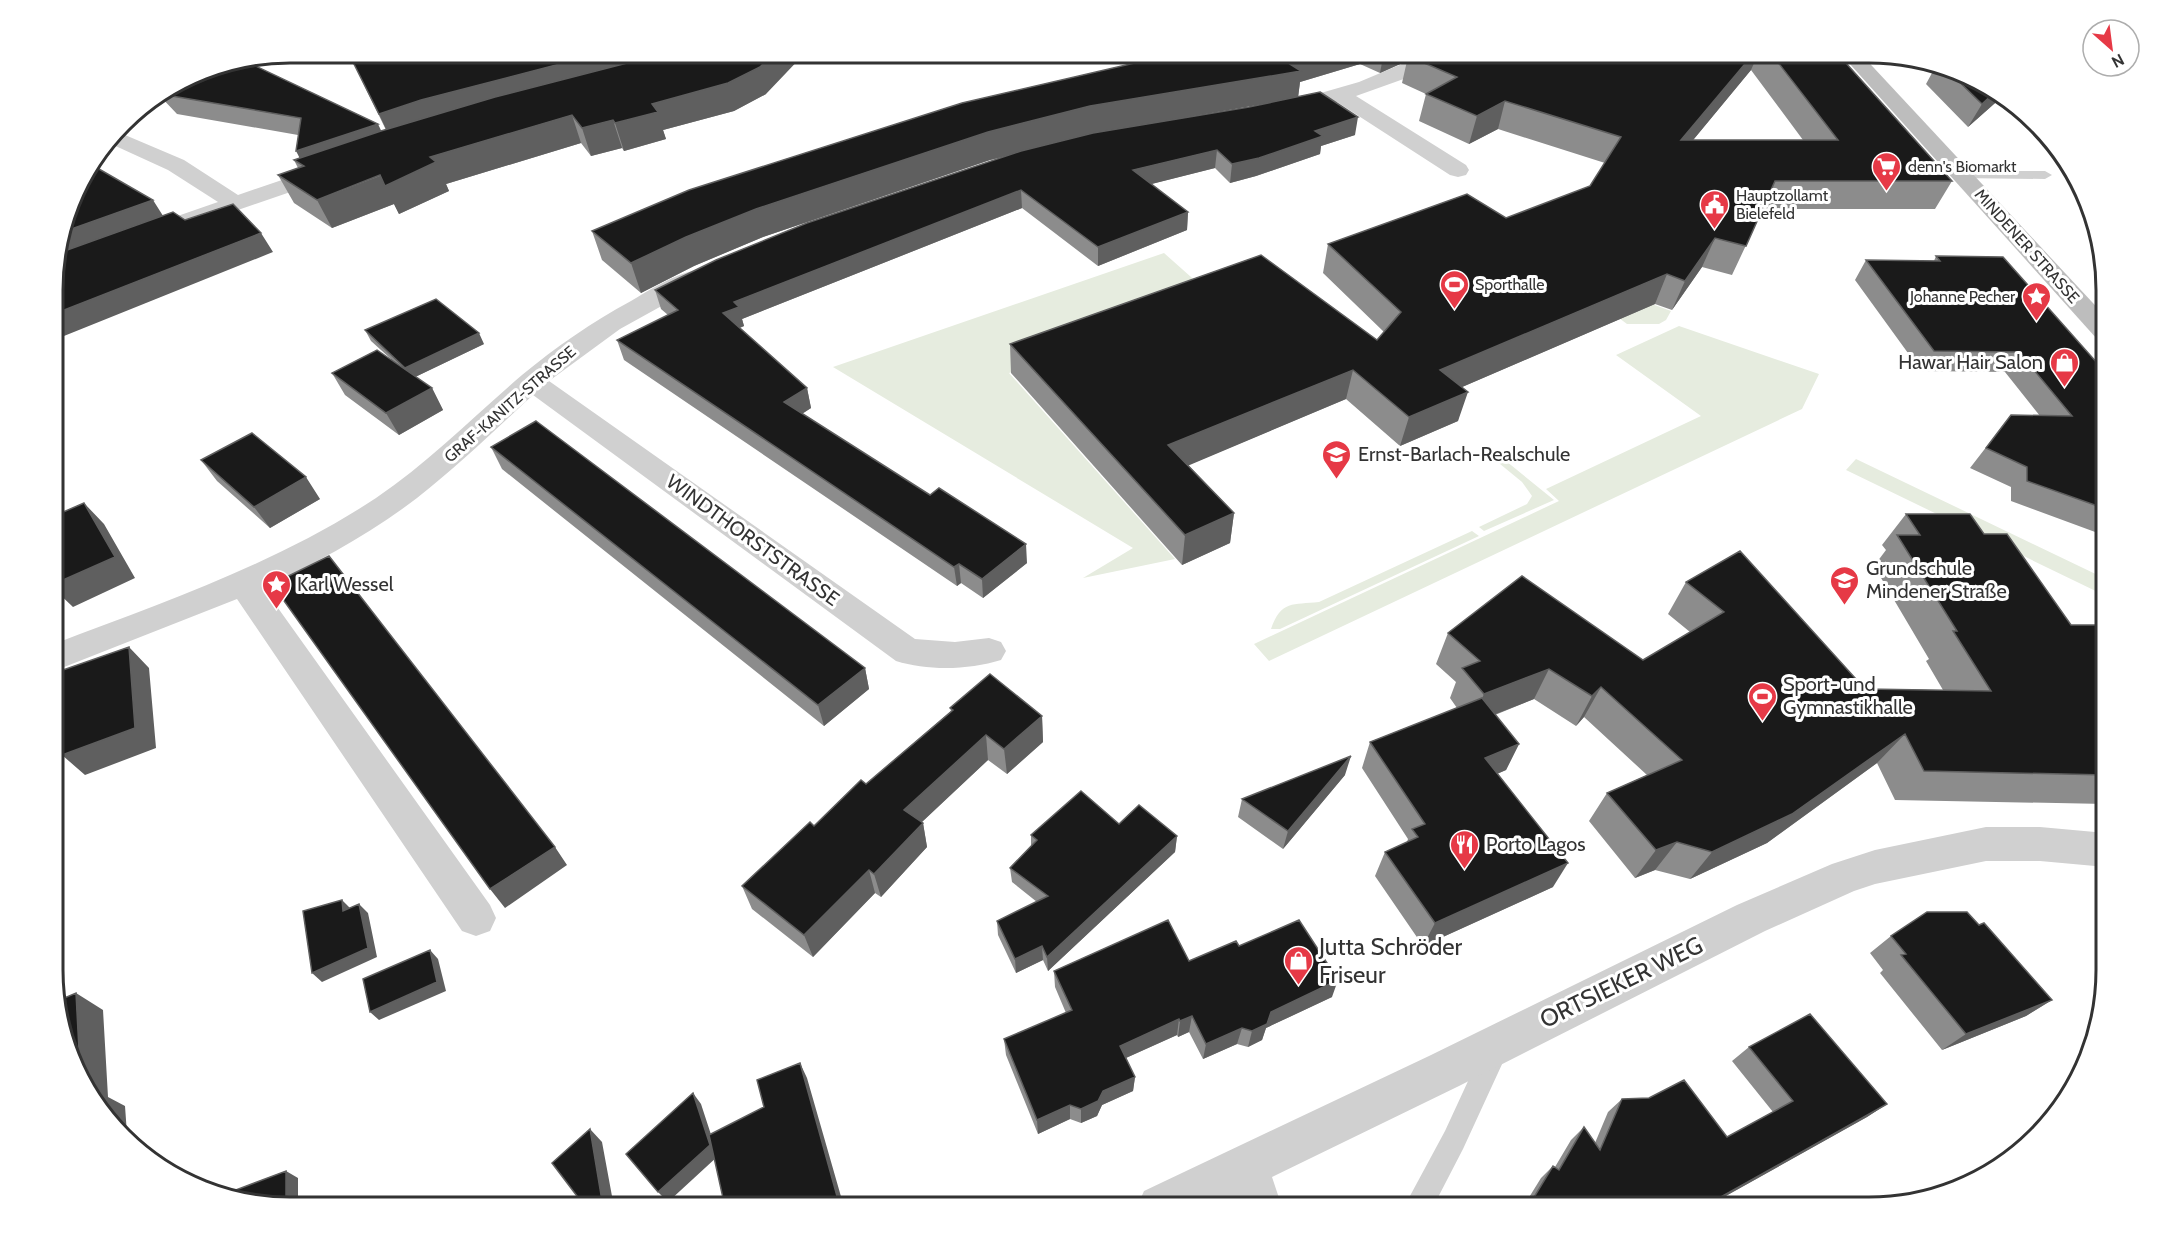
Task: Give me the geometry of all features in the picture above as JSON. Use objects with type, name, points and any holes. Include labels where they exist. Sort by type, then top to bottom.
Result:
[{"type":"street","points":[[1262,114],[1340,95],[1389,78],[1420,63]]},
{"type":"street","name":"MINDENER STRASSE","points":[[1860,63],[2096,322]]},
{"type":"street","points":[[1340,95],[1458,170]]},
{"type":"street","points":[[120,139],[141,146],[168,160],[234,202]]},
{"type":"street","points":[[128,242],[234,202],[346,165]]},
{"type":"street","name":"GRAF-KANITZ-STRASSE","points":[[63,654],[244,584],[321,545],[387,505],[438,466],[532,381],[572,350],[663,292],[717,267]]},
{"type":"street","name":"WINDTHORSTSTRASSE","points":[[532,381],[908,652],[955,655],[989,651]]},
{"type":"street","points":[[244,584],[476,918]]},
{"type":"street","name":"ORTSIEKER WEG","points":[[1204,1197],[1253,1186],[1498,1043],[1751,918],[1846,876],[1875,867],[1986,844],[2040,844],[2096,849]]},
{"type":"lane","points":[[1962,175],[2045,175]]},
{"type":"lane","points":[[1423,1197],[1454,1140],[1498,1043]]},
{"type":"shaded area","points":[[1164,253],[1200,285],[1223,295],[1009,373],[1175,559],[1083,578],[1133,548],[833,367]]},
{"type":"shaded area","points":[[1551,267],[1671,311],[1666,320],[1659,324],[1627,324]]},
{"type":"shaded area","points":[[1679,326],[1819,374],[1802,409],[1269,661],[1254,644],[1559,501],[1546,489],[1701,416],[1616,355]]},
{"type":"shaded area","points":[[1490,448],[1554,500],[1484,531],[1479,527],[1527,504],[1532,496],[1522,482],[1483,450]]},
{"type":"shaded area","points":[[1856,459],[2096,574],[2096,591],[1846,470]]},
{"type":"shaded area","points":[[1472,531],[1479,536],[1280,629],[1271,629],[1279,613],[1289,606],[1319,602]]},
{"type":"building","points":[[354,63],[564,63],[421,100],[379,114]]},
{"type":"building","points":[[627,63],[764,63],[728,83],[652,104],[658,112],[615,123],[613,120],[582,128],[572,115],[430,157],[436,162],[385,186],[380,175],[317,200],[278,175],[304,166],[294,160],[495,97]]},
{"type":"building","points":[[1135,63],[1288,63],[1301,71],[1090,106],[988,132],[756,209],[686,237],[631,263],[592,231],[689,190],[962,103]]},
{"type":"building","points":[[1424,63],[1746,63],[1681,140],[1838,140],[1778,63],[1846,63],[1952,181],[1775,181],[1746,246],[1715,238],[1685,281],[1667,274],[1440,370],[1468,392],[1409,417],[1353,370],[1168,445],[1234,513],[1185,535],[1010,344],[1261,255],[1377,340],[1401,312],[1328,244],[1467,194],[1506,218],[1590,186],[1621,137],[1505,101],[1477,116],[1426,94],[1457,77]]},
{"type":"building","points":[[255,66],[378,124],[296,151],[301,118],[172,96],[203,80]]},
{"type":"building","points":[[1958,81],[1989,97],[1982,104]]},
{"type":"building","points":[[1320,92],[1358,117],[1315,131],[1323,136],[1259,158],[1232,164],[1217,150],[1133,170],[1188,212],[1098,247],[1021,190],[734,302],[739,307],[723,313],[807,388],[784,402],[930,495],[939,488],[1026,544],[982,579],[959,564],[954,567],[617,340],[678,310],[655,290],[716,260],[807,223],[1021,151],[1093,133],[1249,107]]},
{"type":"building","points":[[98,168],[153,200],[72,229],[86,189]]},
{"type":"building","points":[[233,204],[261,233],[63,310],[63,275],[66,250],[173,212],[185,220]]},
{"type":"building","points":[[1936,256],[2003,257],[2096,362],[2096,505],[2027,481],[2027,467],[1986,448],[2011,415],[2072,416],[2019,352],[1934,351],[1866,260],[1940,261]]},
{"type":"building","points":[[436,299],[479,333],[405,368],[365,330]]},
{"type":"building","points":[[377,350],[432,388],[386,413],[332,373]]},
{"type":"building","points":[[536,421],[865,668],[818,705],[491,447]]},
{"type":"building","points":[[252,433],[306,477],[254,507],[201,460]]},
{"type":"building","points":[[84,503],[115,557],[63,580],[63,512]]},
{"type":"building","points":[[1906,514],[1970,514],[1984,534],[2007,534],[2071,625],[2096,625],[2096,775],[1924,771],[1905,734],[1792,814],[1712,852],[1677,842],[1656,850],[1607,793],[1682,760],[1601,687],[1592,696],[1549,669],[1484,694],[1462,668],[1480,661],[1448,633],[1522,576],[1643,660],[1724,612],[1686,582],[1740,551],[1865,689],[1991,691],[1953,631],[1957,631],[1897,535],[1920,535]]},
{"type":"building","points":[[329,556],[555,847],[490,889],[272,584]]},
{"type":"building","points":[[129,647],[135,728],[63,755],[63,670]]},
{"type":"building","points":[[990,674],[1042,716],[1004,749],[986,735],[904,810],[923,823],[874,874],[869,870],[804,935],[742,886],[810,822],[814,826],[861,780],[866,784],[953,710],[950,708]]},
{"type":"building","points":[[1482,698],[1519,744],[1485,758],[1568,863],[1435,923],[1385,852],[1418,837],[1412,829],[1425,824],[1370,742]]},
{"type":"building","points":[[1351,756],[1288,831],[1242,799]]},
{"type":"building","points":[[1081,791],[1119,824],[1139,805],[1177,836],[1047,957],[1042,946],[1015,959],[997,921],[1048,896],[1010,868],[1037,840],[1031,835]]},
{"type":"building","points":[[342,900],[343,911],[359,904],[368,948],[312,973],[303,911]]},
{"type":"building","points":[[1927,912],[1967,912],[1979,925],[1984,923],[2052,1000],[1966,1034],[1901,955],[1906,954],[1891,936]]},
{"type":"building","points":[[1168,920],[1189,961],[1236,941],[1239,946],[1299,920],[1338,980],[1271,1012],[1267,1024],[1252,1031],[1242,1028],[1206,1044],[1192,1016],[1180,1021],[1179,1019],[1120,1046],[1135,1077],[1103,1091],[1098,1101],[1081,1109],[1070,1105],[1037,1120],[1004,1039],[1072,1010],[1054,971]]},
{"type":"building","points":[[430,950],[437,982],[370,1012],[363,979]]},
{"type":"building","points":[[76,993],[79,1055],[67,1014],[65,998]]},
{"type":"building","points":[[1810,1014],[1887,1104],[1721,1197],[1534,1197],[1553,1166],[1559,1170],[1584,1127],[1600,1150],[1622,1099],[1649,1098],[1684,1080],[1727,1137],[1793,1101],[1749,1047]]},
{"type":"building","points":[[800,1063],[837,1197],[723,1197],[709,1135],[764,1107],[757,1080]]},
{"type":"building","points":[[693,1093],[710,1145],[658,1192],[626,1154]]},
{"type":"building","points":[[590,1129],[601,1197],[574,1197],[577,1196],[552,1163]]},
{"type":"building","points":[[286,1171],[286,1197],[235,1190]]},
{"type":"place","name":"denn's Biomarkt","points":[[1887,192]]},
{"type":"place","name":"Hauptzollamt Bielefeld","points":[[1715,230]]},
{"type":"place","name":"Sporthalle","points":[[1454,310]]},
{"type":"place","name":"Johanne Pecher","points":[[2036,322]]},
{"type":"place","name":"Hawar Hair Salon","points":[[2064,388]]},
{"type":"place","name":"Ernst-Barlach-Realschule","points":[[1337,480]]},
{"type":"place","name":"Grundschule Mindener Straße","points":[[1845,606]]},
{"type":"place","name":"Karl Wessel","points":[[276,610]]},
{"type":"place","name":"Sport- und Gymnastikhalle","points":[[1762,722]]},
{"type":"place","name":"Porto Lagos","points":[[1465,870]]},
{"type":"place","name":"Jutta Schröder Friseur","points":[[1298,986]]}]
